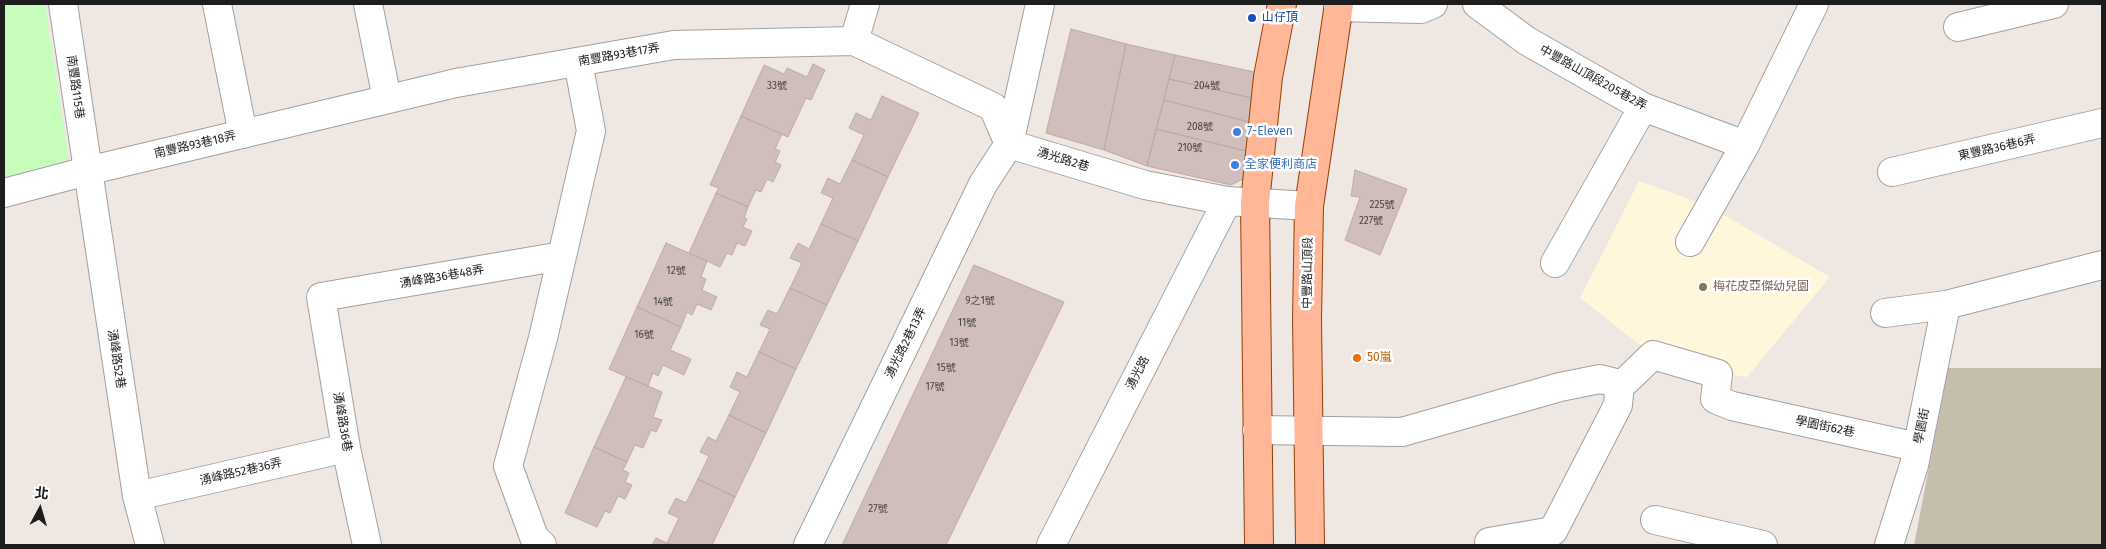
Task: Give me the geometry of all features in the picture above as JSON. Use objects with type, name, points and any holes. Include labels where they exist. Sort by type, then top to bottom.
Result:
[{"type":"main road","points":[[1259,545],[1255,202],[1268,77],[1282,4]]},
{"type":"main road","name":"中豐路山頂段","points":[[1310,545],[1307,319],[1309,206],[1339,6]]},
{"type":"street","name":"南豐路115巷","points":[[63,4],[87,171]]},
{"type":"street","points":[[217,4],[243,134]]},
{"type":"street","points":[[368,4],[387,99]]},
{"type":"street","points":[[865,4],[854,41],[993,107],[1009,144]]},
{"type":"street","points":[[1009,144],[1040,4]]},
{"type":"street","points":[[1339,6],[1421,9],[1433,4]]},
{"type":"street","name":"中豐路山頂段205巷2弄","points":[[1477,4],[1527,41],[1643,107],[1745,145]]},
{"type":"street","points":[[1690,242],[1745,145],[1814,4]]},
{"type":"street","points":[[1958,28],[2054,4]]},
{"type":"street","name":"南豐路93巷17弄","points":[[387,99],[456,83],[674,45],[854,41]]},
{"type":"street","points":[[542,545],[534,537],[508,466],[543,338],[591,131],[578,62]]},
{"type":"street","name":"南豐路93巷18弄","points":[[4,193],[87,171],[387,99]]},
{"type":"street","points":[[1555,263],[1643,107]]},
{"type":"street","name":"東豐路36巷6弄","points":[[1892,172],[2102,123]]},
{"type":"street","name":"湧光路2巷","points":[[1009,144],[1145,184],[1227,201],[1309,206]]},
{"type":"street","name":"湧光路2巷13弄","points":[[808,545],[983,184],[1009,144]]},
{"type":"street","name":"湧峰路52巷","points":[[87,171],[137,496],[150,545]]},
{"type":"street","name":"湧光路","points":[[1051,545],[1227,201]]},
{"type":"street","name":"湧峰路36巷48弄","points":[[321,298],[562,256]]},
{"type":"street","points":[[1886,312],[1946,305],[2102,265]]},
{"type":"street","name":"湧峰路36巷","points":[[321,298],[346,448],[367,545]]},
{"type":"street","name":"學園街","points":[[1889,545],[1914,465],[1946,305]]},
{"type":"street","name":"學園街62巷","points":[[1620,384],[1626,381],[1653,355],[1718,374],[1716,399],[1732,406],[1918,447]]},
{"type":"street","points":[[1257,430],[1402,432],[1560,387],[1600,379],[1620,384],[1618,405],[1554,531],[1489,542]]},
{"type":"street","name":"湧峰路52巷36弄","points":[[137,496],[346,448]]},
{"type":"street","points":[[1655,520],[1763,545]]},
{"type":"shaded area","name":"梅花皮亞傑幼兒園","points":[[1639,181],[1711,207],[1830,277],[1747,377],[1718,374],[1653,355],[1580,298]]},
{"type":"shaded area","points":[[1948,368],[2102,368],[2102,545],[1914,545]]},
{"type":"green space","points":[[4,4],[45,4],[69,162],[4,178]]},
{"type":"building","points":[[1071,29],[1126,44],[1104,150],[1046,133]]},
{"type":"building","points":[[1126,44],[1175,55],[1147,166],[1104,150]]},
{"type":"building","points":[[1175,55],[1259,73],[1256,99],[1169,79]]},
{"type":"building","points":[[813,64],[825,70],[811,100],[806,98],[788,137],[741,116],[764,65],[784,74],[787,68],[807,77]]},
{"type":"building","points":[[1169,79],[1256,99],[1253,123],[1164,100]]},
{"type":"building","points":[[882,96],[919,113],[888,177],[852,160],[864,135],[849,128],[856,113],[871,120]]},
{"type":"building","points":[[1164,100],[1253,123],[1250,152],[1156,129]]},
{"type":"building","points":[[741,116],[782,134],[775,149],[780,151],[775,162],[781,165],[773,182],[767,179],[761,192],[756,190],[748,207],[716,193],[719,188],[710,185]]},
{"type":"building","points":[[1156,129],[1250,152],[1243,179],[1231,185],[1147,166]]},
{"type":"building","points":[[852,160],[888,177],[858,241],[821,224],[833,198],[821,193],[828,178],[840,184]]},
{"type":"building","points":[[1355,170],[1407,189],[1380,255],[1345,240],[1360,197],[1351,196]]},
{"type":"building","points":[[716,193],[748,207],[744,218],[747,219],[743,227],[752,231],[745,246],[737,243],[732,255],[727,253],[720,267],[689,253]]},
{"type":"building","points":[[821,224],[858,241],[827,305],[790,288],[802,263],[790,258],[798,243],[809,249]]},
{"type":"building","points":[[666,243],[707,261],[701,277],[706,279],[702,290],[717,297],[711,310],[697,304],[692,315],[687,312],[681,327],[637,307]]},
{"type":"building","points":[[974,265],[1064,302],[946,545],[842,545]]},
{"type":"building","points":[[790,288],[827,305],[796,369],[759,352],[770,329],[760,325],[768,310],[777,314]]},
{"type":"building","points":[[637,307],[681,327],[670,350],[691,359],[684,375],[663,365],[658,376],[653,373],[648,386],[609,369]]},
{"type":"building","points":[[759,352],[796,369],[766,433],[729,415],[740,392],[730,387],[737,372],[747,377]]},
{"type":"building","points":[[626,377],[662,392],[653,417],[662,420],[656,432],[651,430],[643,448],[635,445],[627,462],[594,447]]},
{"type":"building","points":[[729,415],[766,433],[735,497],[698,479],[709,456],[700,452],[708,437],[716,441]]},
{"type":"building","points":[[594,447],[627,462],[623,470],[629,473],[625,482],[632,485],[625,499],[618,496],[610,513],[605,511],[597,527],[565,513]]},
{"type":"building","points":[[698,479],[735,497],[712,545],[672,545],[667,543],[679,518],[668,513],[676,498],[686,503]]},
{"type":"building","points":[[656,538],[667,543],[672,545],[652,545]]},
{"type":"place","name":"山仔頂","points":[[1252,18]]},
{"type":"place","name":"7-Eleven","points":[[1237,132]]},
{"type":"place","name":"全家便利商店","points":[[1235,165]]},
{"type":"place","name":"梅花皮亞傑幼兒園","points":[[1703,287]]},
{"type":"place","name":"50嵐","points":[[1357,358]]}]
